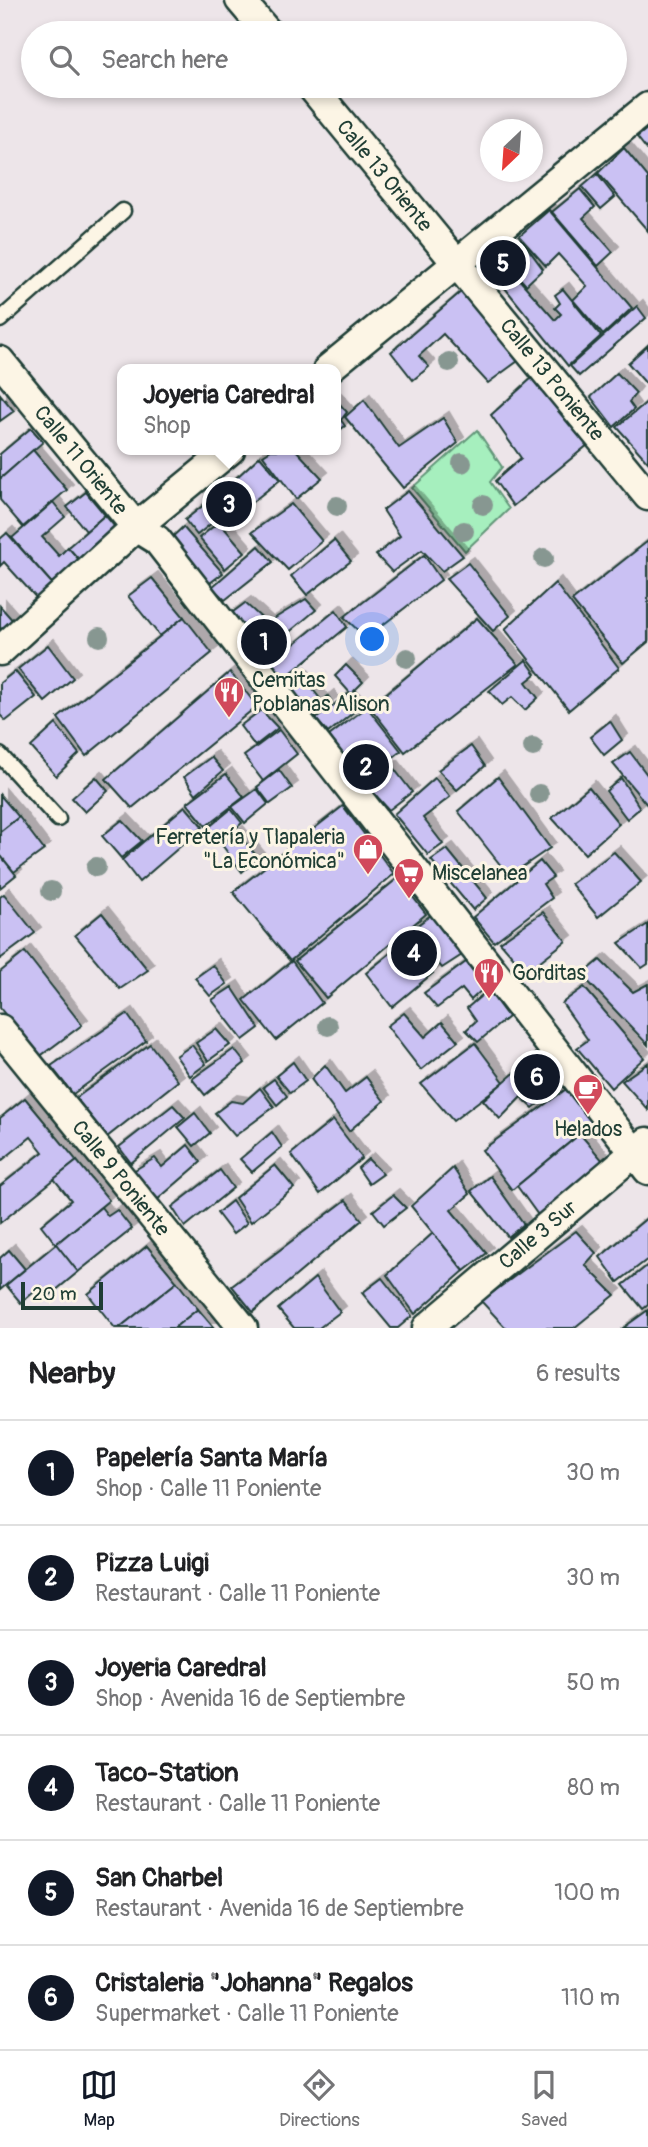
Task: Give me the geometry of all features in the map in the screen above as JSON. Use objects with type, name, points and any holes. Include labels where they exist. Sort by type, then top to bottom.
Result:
[{"type":"street","points":[[240,0],[258,21]]},
{"type":"street","name":"Calle 13 Oriente","points":[[321,98],[457,263]]},
{"type":"street","points":[[334,364],[648,107]]},
{"type":"street","name":"Calle 13 Poniente","points":[[457,263],[648,496]]},
{"type":"street","name":"Calle 11 Oriente","points":[[0,361],[136,527],[157,540],[643,1155]]},
{"type":"street","points":[[0,651],[136,527],[224,455]]},
{"type":"street","name":"Calle 9 Poniente","points":[[0,1029],[243,1328]]},
{"type":"street","name":"Calle 3 Sur","points":[[427,1328],[643,1155]]},
{"type":"lane","points":[[0,320],[123,211]]},
{"type":"lane","points":[[0,755],[58,819]]},
{"type":"green space","points":[[477,430],[502,467],[490,482],[509,509],[465,551],[412,488]]},
{"type":"building","points":[[648,128],[648,151],[637,137]]},
{"type":"building","points":[[624,148],[648,177],[648,231],[598,173]]},
{"type":"building","points":[[597,174],[615,197],[601,209],[582,187]]},
{"type":"building","points":[[580,189],[595,207],[583,218],[613,252],[598,266],[552,212]]},
{"type":"building","points":[[549,210],[632,308],[603,335],[573,300],[587,286],[558,254],[546,266],[519,236]]},
{"type":"building","points":[[521,239],[543,269],[526,285],[515,273],[502,285],[488,269]]},
{"type":"building","points":[[517,277],[555,320],[561,314],[555,308],[560,303],[555,295],[563,289],[601,336],[568,366],[505,288]]},
{"type":"building","points":[[462,291],[518,361],[488,383],[443,334],[419,356],[429,367],[413,380],[391,352]]},
{"type":"building","points":[[637,306],[646,318],[579,376],[570,366]]},
{"type":"building","points":[[648,345],[648,386],[628,363]]},
{"type":"building","points":[[617,373],[636,393],[629,402],[634,409],[614,427],[591,397]]},
{"type":"building","points":[[533,377],[589,444],[513,506],[495,481],[521,458],[491,415]]},
{"type":"building","points":[[0,394],[14,411],[0,421]]},
{"type":"building","points":[[364,400],[399,448],[443,418],[458,443],[403,488],[345,417]]},
{"type":"building","points":[[648,401],[648,462],[617,427]]},
{"type":"building","points":[[341,405],[347,412],[341,420]]},
{"type":"building","points":[[31,428],[43,442],[0,479],[0,454]]},
{"type":"building","points":[[33,450],[67,490],[23,527],[0,500],[0,479]]},
{"type":"building","points":[[263,455],[301,455],[322,478],[296,499]]},
{"type":"building","points":[[260,456],[280,480],[251,503],[235,479]]},
{"type":"building","points":[[232,481],[248,504],[227,523],[208,501]]},
{"type":"building","points":[[408,491],[463,556],[442,571],[422,550],[392,572],[376,555],[400,536],[383,510]]},
{"type":"building","points":[[86,492],[105,515],[86,531],[67,507]]},
{"type":"building","points":[[53,502],[65,517],[42,537],[59,556],[68,547],[83,564],[56,588],[12,538]]},
{"type":"building","points":[[205,504],[217,519],[197,535],[185,520]]},
{"type":"building","points":[[291,504],[322,541],[288,570],[252,532]]},
{"type":"building","points":[[105,515],[120,533],[83,564],[68,547]]},
{"type":"building","points":[[219,522],[245,552],[225,569],[199,538]]},
{"type":"building","points":[[183,527],[223,573],[206,586],[169,540]]},
{"type":"building","points":[[7,533],[56,588],[40,602],[4,562],[0,566],[0,539]]},
{"type":"building","points":[[334,540],[351,561],[307,595],[291,576]]},
{"type":"building","points":[[648,541],[648,642],[623,663],[572,601]]},
{"type":"building","points":[[259,546],[273,562],[225,600],[212,587]]},
{"type":"building","points":[[424,555],[441,580],[366,638],[344,617]]},
{"type":"building","points":[[468,563],[510,616],[493,631],[446,579]]},
{"type":"building","points":[[152,578],[184,617],[160,636],[128,596]]},
{"type":"building","points":[[555,583],[619,668],[569,710],[505,629]]},
{"type":"building","points":[[306,599],[316,610],[263,654],[229,615],[245,603],[267,623]]},
{"type":"building","points":[[0,606],[15,623],[0,637]]},
{"type":"building","points":[[336,610],[347,627],[281,681],[266,667]]},
{"type":"building","points":[[184,617],[212,653],[86,756],[58,718]]},
{"type":"building","points":[[477,618],[518,664],[405,752],[370,707]]},
{"type":"building","points":[[48,645],[73,678],[45,702],[18,669]]},
{"type":"building","points":[[526,660],[536,674],[526,682],[538,698],[525,710],[512,697],[502,705],[489,691]]},
{"type":"building","points":[[346,665],[363,682],[351,694],[335,676]]},
{"type":"building","points":[[15,671],[36,697],[6,721],[0,715],[0,683]]},
{"type":"building","points":[[230,672],[257,706],[132,808],[106,779]]},
{"type":"building","points":[[300,673],[322,701],[328,696],[332,702],[314,717],[285,684]]},
{"type":"building","points":[[348,694],[360,707],[328,733],[316,719]]},
{"type":"building","points":[[367,707],[401,751],[363,781],[329,736]]},
{"type":"building","points":[[261,710],[278,728],[255,746],[240,726]]},
{"type":"building","points":[[610,721],[622,740],[604,755],[590,737]]},
{"type":"building","points":[[56,724],[79,754],[56,776],[31,747]]},
{"type":"building","points":[[279,730],[297,754],[263,781],[244,756]]},
{"type":"building","points":[[471,746],[485,766],[457,790],[438,770]]},
{"type":"building","points":[[630,752],[648,776],[648,806],[613,764]]},
{"type":"building","points":[[211,757],[223,771],[196,794],[184,777]]},
{"type":"building","points":[[392,766],[412,792],[389,810],[365,783]]},
{"type":"building","points":[[279,770],[292,788],[270,804],[257,787]]},
{"type":"building","points":[[226,774],[244,797],[206,826],[187,803]]},
{"type":"building","points":[[96,777],[108,791],[85,812],[72,798]]},
{"type":"building","points":[[498,777],[550,848],[509,876],[458,811]]},
{"type":"building","points":[[435,778],[450,797],[423,818],[443,844],[428,855],[394,814]]},
{"type":"building","points":[[621,778],[640,808],[627,819],[606,791]]},
{"type":"building","points":[[589,787],[619,824],[585,854],[552,818]]},
{"type":"building","points":[[257,789],[268,804],[245,823],[232,807]]},
{"type":"building","points":[[0,795],[19,817],[0,832]]},
{"type":"building","points":[[185,806],[203,827],[139,882],[122,860]]},
{"type":"building","points":[[343,806],[394,874],[290,961],[233,892]]},
{"type":"building","points":[[231,809],[242,823],[219,842],[208,828]]},
{"type":"building","points":[[19,817],[44,850],[14,872],[0,855],[0,832]]},
{"type":"building","points":[[122,820],[142,841],[121,858],[102,836]]},
{"type":"building","points":[[237,832],[258,858],[242,872],[222,845]]},
{"type":"building","points":[[447,849],[487,898],[473,910],[431,860]]},
{"type":"building","points":[[614,852],[641,882],[598,917],[571,884]]},
{"type":"building","points":[[0,855],[16,875],[0,888]]},
{"type":"building","points":[[540,861],[553,877],[543,884],[552,898],[494,942],[473,917]]},
{"type":"building","points":[[398,878],[426,914],[326,998],[295,961]]},
{"type":"building","points":[[4,894],[35,933],[0,959],[0,897]]},
{"type":"building","points":[[543,912],[566,941],[526,972],[500,942]]},
{"type":"building","points":[[102,913],[148,970],[120,989],[75,935]]},
{"type":"building","points":[[431,915],[462,955],[442,968],[411,930]]},
{"type":"building","points":[[648,924],[648,964],[642,968],[619,943]]},
{"type":"building","points":[[409,938],[433,973],[392,1007],[366,973]]},
{"type":"building","points":[[25,952],[82,1025],[39,1057],[0,1008],[0,972]]},
{"type":"building","points":[[600,960],[633,992],[648,984],[648,1045],[582,975]]},
{"type":"building","points":[[292,961],[322,1003],[276,1040],[244,1000]]},
{"type":"building","points":[[466,962],[485,987],[471,1000],[462,989],[437,1008],[424,993]]},
{"type":"building","points":[[213,965],[227,984],[210,996],[195,978]]},
{"type":"building","points":[[232,987],[259,1028],[243,1040],[212,1000]]},
{"type":"building","points":[[584,987],[644,1058],[611,1088],[577,1048],[588,1040],[562,1003]]},
{"type":"building","points":[[488,990],[508,1017],[478,1042],[466,1030],[476,1021],[467,1008]]},
{"type":"building","points":[[404,1013],[425,1037],[442,1022],[458,1041],[421,1070],[387,1026]]},
{"type":"building","points":[[127,1014],[146,1041],[73,1094],[51,1066]]},
{"type":"building","points":[[216,1029],[230,1045],[208,1061],[196,1043]]},
{"type":"building","points":[[475,1043],[504,1082],[453,1121],[421,1084]]},
{"type":"building","points":[[150,1044],[178,1081],[107,1137],[76,1098]]},
{"type":"building","points":[[192,1045],[206,1064],[190,1076],[176,1056]]},
{"type":"building","points":[[234,1049],[245,1063],[205,1095],[192,1079]]},
{"type":"building","points":[[535,1055],[563,1084],[533,1108],[521,1097],[500,1119],[483,1100]]},
{"type":"building","points":[[293,1062],[306,1081],[290,1093],[276,1076]]},
{"type":"building","points":[[648,1063],[648,1110],[622,1081]]},
{"type":"building","points":[[325,1065],[345,1093],[366,1077],[384,1101],[349,1131],[311,1079]]},
{"type":"building","points":[[274,1079],[287,1096],[277,1105],[263,1087]]},
{"type":"building","points":[[569,1087],[598,1119],[512,1190],[482,1150]]},
{"type":"building","points":[[260,1088],[274,1107],[235,1136],[215,1113],[231,1101],[243,1103]]},
{"type":"building","points":[[25,1098],[77,1161],[0,1223],[0,1186],[43,1152],[31,1137],[0,1162],[0,1118]]},
{"type":"building","points":[[173,1105],[185,1118],[131,1163],[119,1147]]},
{"type":"building","points":[[195,1113],[210,1133],[194,1146],[178,1127]]},
{"type":"building","points":[[333,1120],[362,1158],[320,1194],[291,1154]]},
{"type":"building","points":[[272,1132],[282,1147],[252,1172],[240,1159]]},
{"type":"building","points":[[580,1134],[604,1162],[538,1215],[517,1186]]},
{"type":"building","points":[[188,1145],[201,1162],[157,1200],[133,1171],[155,1158],[162,1167]]},
{"type":"building","points":[[368,1159],[383,1174],[369,1184],[358,1168]]},
{"type":"building","points":[[77,1161],[109,1200],[56,1244],[41,1225],[71,1200],[54,1179]]},
{"type":"building","points":[[275,1165],[294,1188],[251,1222],[235,1198]]},
{"type":"building","points":[[453,1168],[470,1194],[451,1210],[487,1253],[464,1271],[411,1206]]},
{"type":"building","points":[[220,1170],[233,1188],[185,1227],[172,1207]]},
{"type":"building","points":[[490,1176],[524,1224],[508,1237],[471,1191]]},
{"type":"building","points":[[393,1195],[406,1208],[384,1225],[373,1211]]},
{"type":"building","points":[[346,1200],[362,1220],[253,1312],[232,1286]]},
{"type":"building","points":[[232,1201],[247,1223],[233,1234],[217,1213]]},
{"type":"building","points":[[101,1207],[108,1216],[117,1210],[132,1229],[78,1272],[56,1244]]},
{"type":"building","points":[[648,1217],[648,1259],[618,1282],[600,1257]]},
{"type":"building","points":[[576,1231],[596,1253],[585,1265],[615,1295],[574,1328],[506,1328],[481,1301]]},
{"type":"building","points":[[433,1233],[464,1271],[415,1314],[387,1275]]},
{"type":"building","points":[[56,1244],[78,1272],[49,1296],[41,1286],[21,1303],[6,1285]]},
{"type":"building","points":[[147,1246],[177,1282],[119,1328],[115,1328],[88,1294]]},
{"type":"building","points":[[9,1250],[25,1269],[0,1290],[0,1258]]},
{"type":"building","points":[[648,1265],[648,1305],[643,1309],[623,1285]]},
{"type":"building","points":[[315,1278],[340,1312],[319,1328],[294,1328],[278,1309]]},
{"type":"building","points":[[382,1278],[412,1316],[398,1328],[391,1328],[362,1293]]},
{"type":"building","points":[[177,1282],[198,1309],[174,1328],[119,1328]]},
{"type":"building","points":[[198,1309],[214,1328],[174,1328]]},
{"type":"building","points":[[648,1310],[648,1328],[623,1328]]},
{"type":"place","name":"San Charbel","points":[[503,263]]},
{"type":"place","name":"Joyeria Caredral","points":[[229,504]]},
{"type":"place","name":"Papelería Santa María","points":[[264,642]]},
{"type":"place","name":"Cemitas Poblanas Alison","points":[[229,719]]},
{"type":"place","name":"Pizza Luigi","points":[[366,767]]},
{"type":"place","name":"Ferretería y Tlapaleria \"La Económica\"","points":[[368,876]]},
{"type":"place","name":"Miscelanea","points":[[409,900]]},
{"type":"place","name":"Taco-Station","points":[[414,953]]},
{"type":"place","name":"Gorditas","points":[[489,1000]]},
{"type":"place","name":"Cristaleria \"Johanna\" Regalos","points":[[537,1077]]},
{"type":"place","name":"Helados","points":[[588,1116]]}]
